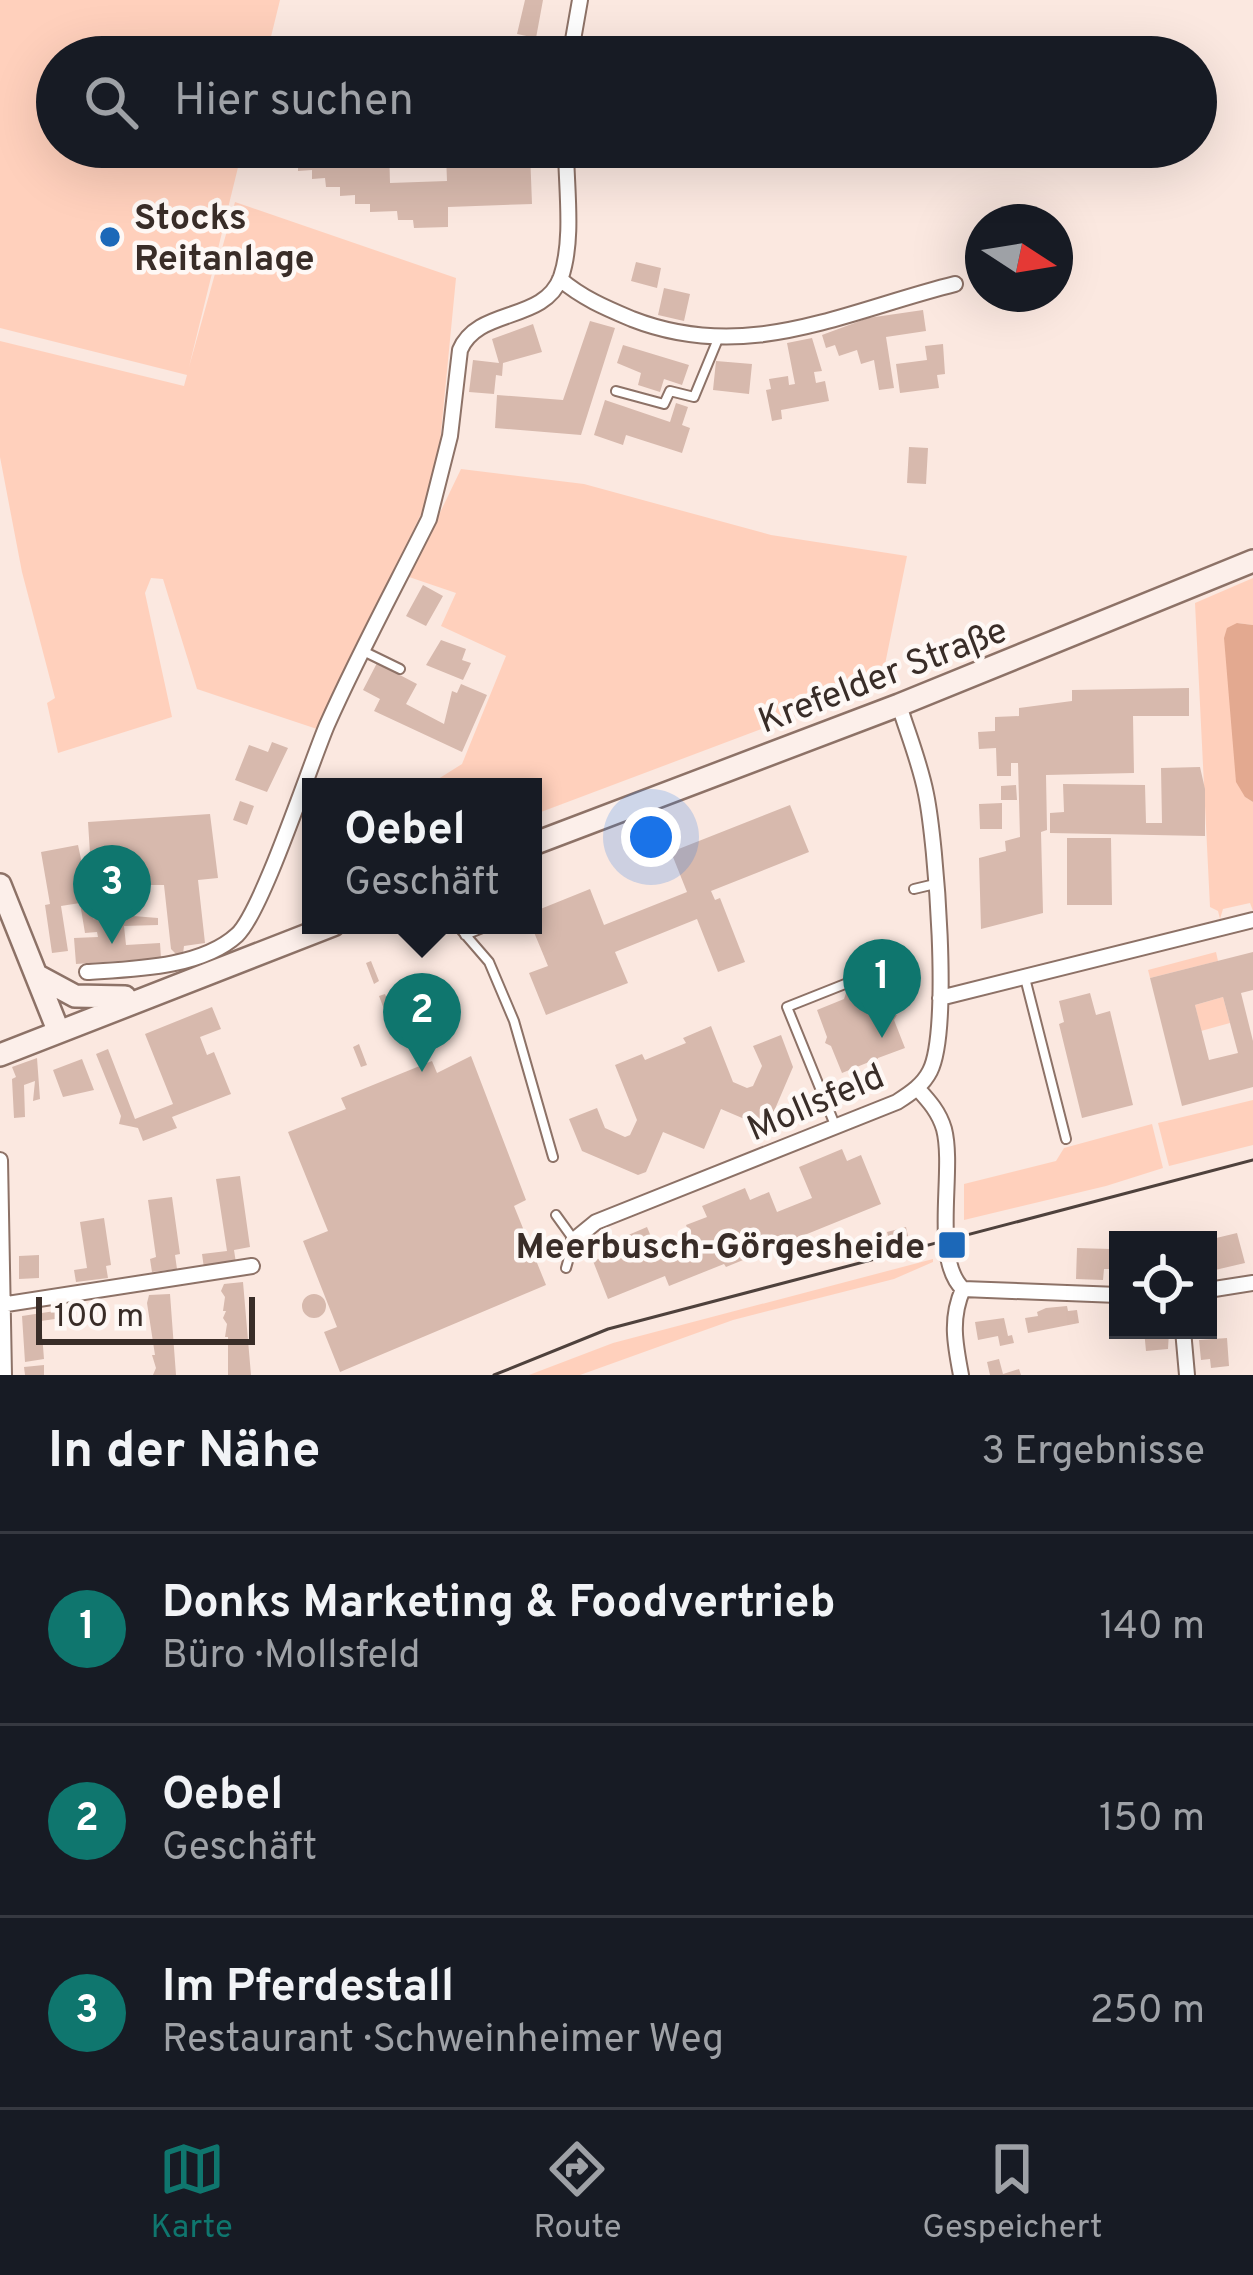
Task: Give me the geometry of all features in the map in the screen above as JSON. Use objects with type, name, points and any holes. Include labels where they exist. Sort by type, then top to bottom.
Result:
[{"type":"main road","name":"Krefelder Straße","points":[[542,841],[899,705],[1253,562]]},
{"type":"main road","points":[[2,897],[58,1030]]},
{"type":"main road","points":[[0,1055],[309,934]]},
{"type":"main road","points":[[36,975],[85,998],[151,994]]},
{"type":"street","points":[[574,36],[580,0]]},
{"type":"street","points":[[310,778],[363,651],[440,489],[465,338],[480,326],[537,304],[560,279],[566,250],[566,168]]},
{"type":"street","points":[[560,279],[579,295],[645,324],[718,339],[780,333],[955,284]]},
{"type":"street","name":"Mollsfeld","points":[[574,1240],[596,1222],[897,1102],[918,1088],[930,1071],[938,1049],[940,998],[936,884],[925,786],[899,705]]},
{"type":"street","points":[[88,972],[190,958],[239,934],[302,797]]},
{"type":"street","points":[[940,998],[1253,920]]},
{"type":"street","points":[[918,1088],[934,1107],[938,1124],[948,1259],[954,1281],[963,1288],[1109,1295]]},
{"type":"street","points":[[0,1160],[4,1375]]},
{"type":"street","points":[[2,1305],[252,1266]]},
{"type":"street","points":[[1217,1289],[1253,1283]]},
{"type":"street","points":[[962,1375],[954,1325],[963,1288]]},
{"type":"street","points":[[1185,1339],[1187,1375]]},
{"type":"lane","points":[[616,391],[664,404],[670,391],[694,397],[718,339]]},
{"type":"lane","points":[[363,651],[400,670]]},
{"type":"lane","points":[[914,890],[936,884]]},
{"type":"lane","points":[[465,935],[489,962],[519,1034],[553,1157]]},
{"type":"lane","points":[[836,1127],[787,1007],[903,961]]},
{"type":"lane","points":[[1025,978],[1066,1139]]},
{"type":"lane","points":[[556,1215],[574,1240],[566,1268]]},
{"type":"shaded area","points":[[0,0],[280,0],[271,36],[36,36],[36,168],[238,168],[189,367],[235,202],[456,278],[439,453],[426,504],[317,729],[197,689],[163,579],[151,578],[145,593],[172,717],[58,753],[47,703],[55,698],[22,572],[0,457],[0,341],[184,386],[187,375],[0,328]]},
{"type":"shaded area","points":[[461,469],[584,484],[771,535],[907,556],[881,684],[542,812],[542,778],[440,778],[462,764],[506,656],[441,626],[456,593],[409,577]]},
{"type":"shaded area","points":[[1253,578],[1253,625],[1237,623],[1245,797],[1253,802],[1253,911],[1250,903],[1223,909],[1220,919],[1210,907],[1195,603]]},
{"type":"shaded area","points":[[1237,623],[1253,625],[1253,802],[1236,782],[1224,638],[1227,628]]},
{"type":"shaded area","points":[[1216,952],[1218,961],[1150,978],[1148,970]]},
{"type":"shaded area","points":[[1223,997],[1230,1023],[1201,1031],[1195,1005]]},
{"type":"shaded area","points":[[1253,1100],[1253,1145],[1169,1166],[1158,1123]]},
{"type":"shaded area","points":[[1152,1124],[1163,1168],[964,1220],[964,1184],[1056,1161],[1064,1148]]},
{"type":"shaded area","points":[[933,1259],[894,1279],[733,1320],[580,1375],[529,1375],[613,1343]]},
{"type":"building","points":[[525,0],[543,0],[536,36],[517,34]]},
{"type":"building","points":[[298,168],[390,168],[390,183],[447,181],[446,168],[531,168],[532,204],[448,207],[448,227],[414,228],[413,220],[398,220],[397,211],[370,212],[370,204],[355,204],[355,195],[340,196],[340,187],[326,187],[325,178],[312,179],[312,170]]},
{"type":"building","points":[[636,262],[661,268],[657,288],[631,281]]},
{"type":"building","points":[[664,288],[690,294],[684,321],[658,315]]},
{"type":"building","points":[[923,310],[926,331],[886,337],[894,388],[879,390],[874,360],[861,364],[857,350],[839,356],[835,345],[826,348],[822,335],[868,318]]},
{"type":"building","points":[[590,321],[615,328],[581,435],[495,428],[497,395],[563,400]]},
{"type":"building","points":[[533,324],[542,352],[503,363],[494,394],[469,392],[473,360],[499,363],[492,339]]},
{"type":"building","points":[[812,338],[822,371],[814,372],[816,383],[825,381],[829,401],[781,410],[782,419],[772,421],[766,390],[771,389],[769,379],[788,376],[789,385],[795,384],[787,343]]},
{"type":"building","points":[[943,344],[945,374],[937,375],[939,388],[900,393],[896,364],[927,360],[925,346]]},
{"type":"building","points":[[623,345],[689,365],[682,385],[664,379],[660,392],[638,385],[641,373],[617,363]]},
{"type":"building","points":[[716,361],[752,364],[749,394],[713,390]]},
{"type":"building","points":[[605,400],[670,422],[676,403],[688,407],[682,425],[690,428],[682,453],[626,435],[623,445],[594,435]]},
{"type":"building","points":[[909,447],[928,448],[926,484],[907,483]]},
{"type":"building","points":[[423,585],[443,596],[426,626],[406,616]]},
{"type":"building","points":[[441,640],[466,649],[462,660],[471,663],[463,680],[426,665]]},
{"type":"building","points":[[377,663],[417,684],[406,704],[444,724],[452,691],[457,693],[461,684],[487,695],[462,752],[374,711],[380,699],[363,690]]},
{"type":"building","points":[[1189,688],[1189,716],[1133,716],[1134,773],[1046,775],[1047,830],[1041,832],[1043,913],[981,929],[979,858],[1006,851],[1005,841],[1020,837],[1018,763],[1011,763],[1011,776],[997,776],[996,748],[979,749],[978,732],[995,731],[995,717],[1019,716],[1019,708],[1072,701],[1072,690]]},
{"type":"building","points":[[272,742],[288,748],[267,792],[235,780],[249,745],[268,752]]},
{"type":"building","points":[[1200,767],[1205,836],[1050,833],[1050,813],[1064,812],[1063,784],[1145,785],[1146,823],[1162,823],[1161,768]]},
{"type":"building","points":[[1016,785],[1017,800],[1001,800],[1001,786]]},
{"type":"building","points":[[240,801],[254,806],[247,825],[233,820]]},
{"type":"building","points":[[1002,803],[1002,829],[980,829],[979,804]]},
{"type":"building","points":[[790,805],[809,852],[711,891],[715,900],[720,898],[745,962],[718,972],[697,919],[615,952],[628,983],[546,1015],[529,973],[548,966],[535,934],[542,934],[542,908],[590,889],[604,925],[687,892],[671,852]]},
{"type":"building","points":[[210,814],[218,878],[198,880],[205,943],[184,946],[183,954],[177,955],[171,949],[164,885],[92,885],[88,822]]},
{"type":"building","points":[[1067,838],[1111,838],[1112,905],[1067,905]]},
{"type":"building","points":[[78,845],[94,920],[96,913],[158,918],[158,925],[124,926],[126,945],[160,943],[161,958],[76,964],[74,938],[98,937],[97,932],[85,933],[80,903],[61,906],[68,951],[52,953],[41,852]]},
{"type":"building","points":[[1253,952],[1253,990],[1241,993],[1253,1041],[1253,1087],[1182,1106],[1150,978]],"holes":[[[1223,997],[1238,1053],[1209,1060],[1195,1005]]]},
{"type":"building","points":[[371,961],[379,981],[374,984],[366,963]]},
{"type":"building","points":[[880,985],[890,1012],[897,1015],[894,1020],[905,1048],[878,1058],[875,1064],[842,1073],[831,1046],[825,1043],[817,1010],[844,999],[846,993],[853,996]]},
{"type":"building","points":[[1090,993],[1096,1015],[1110,1011],[1133,1105],[1082,1118],[1059,1024],[1064,1022],[1059,1001]]},
{"type":"building","points":[[385,994],[393,1015],[387,1017],[379,996]]},
{"type":"building","points":[[212,1007],[221,1029],[200,1037],[207,1055],[214,1052],[231,1094],[172,1117],[177,1128],[143,1141],[138,1128],[119,1124],[121,1116],[96,1054],[108,1049],[135,1119],[173,1104],[145,1034]]},
{"type":"building","points":[[711,1026],[733,1082],[747,1088],[753,1086],[762,1066],[753,1046],[781,1035],[793,1067],[769,1123],[761,1126],[721,1109],[704,1149],[663,1132],[646,1172],[638,1175],[582,1151],[569,1119],[597,1108],[605,1128],[625,1137],[637,1120],[615,1065],[642,1054],[645,1060],[686,1043],[683,1038]]},
{"type":"building","points":[[359,1044],[367,1065],[361,1067],[353,1047]]},
{"type":"building","points":[[471,1056],[526,1200],[514,1206],[546,1285],[340,1372],[324,1332],[337,1327],[303,1241],[328,1231],[288,1132],[346,1109],[341,1098],[432,1061],[437,1073]]},
{"type":"building","points":[[37,1058],[40,1099],[33,1101],[35,1081],[24,1085],[25,1117],[14,1118],[12,1079],[16,1077],[12,1067]]},
{"type":"building","points":[[82,1059],[94,1090],[63,1097],[53,1070]]},
{"type":"building","points":[[842,1149],[847,1161],[861,1155],[881,1204],[726,1267],[669,1286],[665,1276],[608,1299],[593,1261],[609,1255],[605,1245],[647,1227],[660,1258],[694,1244],[686,1225],[707,1217],[702,1206],[745,1188],[750,1200],[769,1192],[777,1212],[812,1198],[799,1167]]},
{"type":"building","points":[[240,1176],[250,1247],[234,1250],[236,1263],[204,1268],[202,1254],[227,1251],[216,1179]]},
{"type":"building","points":[[172,1197],[180,1254],[175,1255],[177,1269],[152,1272],[150,1259],[156,1257],[148,1200]]},
{"type":"building","points":[[104,1218],[111,1265],[106,1266],[108,1278],[76,1282],[74,1270],[87,1268],[80,1222]]},
{"type":"building","points":[[906,1227],[908,1236],[889,1240],[887,1232]]},
{"type":"building","points":[[1237,1233],[1245,1263],[1217,1270],[1217,1238]]},
{"type":"building","points":[[1077,1248],[1109,1249],[1109,1269],[1104,1269],[1103,1280],[1076,1279]]},
{"type":"building","points":[[39,1255],[39,1278],[19,1279],[19,1256]]},
{"type":"building","points":[[243,1282],[251,1375],[228,1375],[221,1291],[224,1284]]},
{"type":"building","points":[[170,1294],[176,1375],[153,1375],[155,1355],[147,1303],[149,1295]]},
{"type":"building","points":[[314,1294],[326,1306],[314,1318],[302,1306]]},
{"type":"building","points":[[1067,1306],[1068,1311],[1077,1310],[1079,1323],[1028,1333],[1025,1318],[1038,1316],[1046,1308]]},
{"type":"building","points":[[55,1311],[55,1319],[41,1321],[44,1359],[25,1362],[22,1316]]},
{"type":"building","points":[[1004,1318],[1014,1343],[1000,1346],[998,1336],[978,1340],[975,1322]]},
{"type":"building","points":[[1227,1338],[1229,1366],[1211,1368],[1210,1359],[1201,1360],[1199,1340]]},
{"type":"building","points":[[1145,1339],[1169,1339],[1168,1349],[1146,1351]]},
{"type":"building","points":[[999,1359],[1003,1374],[1019,1369],[1021,1375],[990,1375],[987,1362]]},
{"type":"building","points":[[44,1365],[44,1375],[25,1375],[24,1367]]},
{"type":"tram line","points":[[494,1375],[608,1329],[1253,1160]]},
{"type":"place","name":"Stocks Reitanlage","points":[[110,237]]},
{"type":"place","name":"Im Pferdestall","points":[[112,944]]},
{"type":"place","name":"Donks Marketing & Foodvertrieb","points":[[882,1038]]},
{"type":"place","name":"Oebel","points":[[422,1072]]},
{"type":"place","name":"Meerbusch-Görgesheide","points":[[952,1245]]}]
